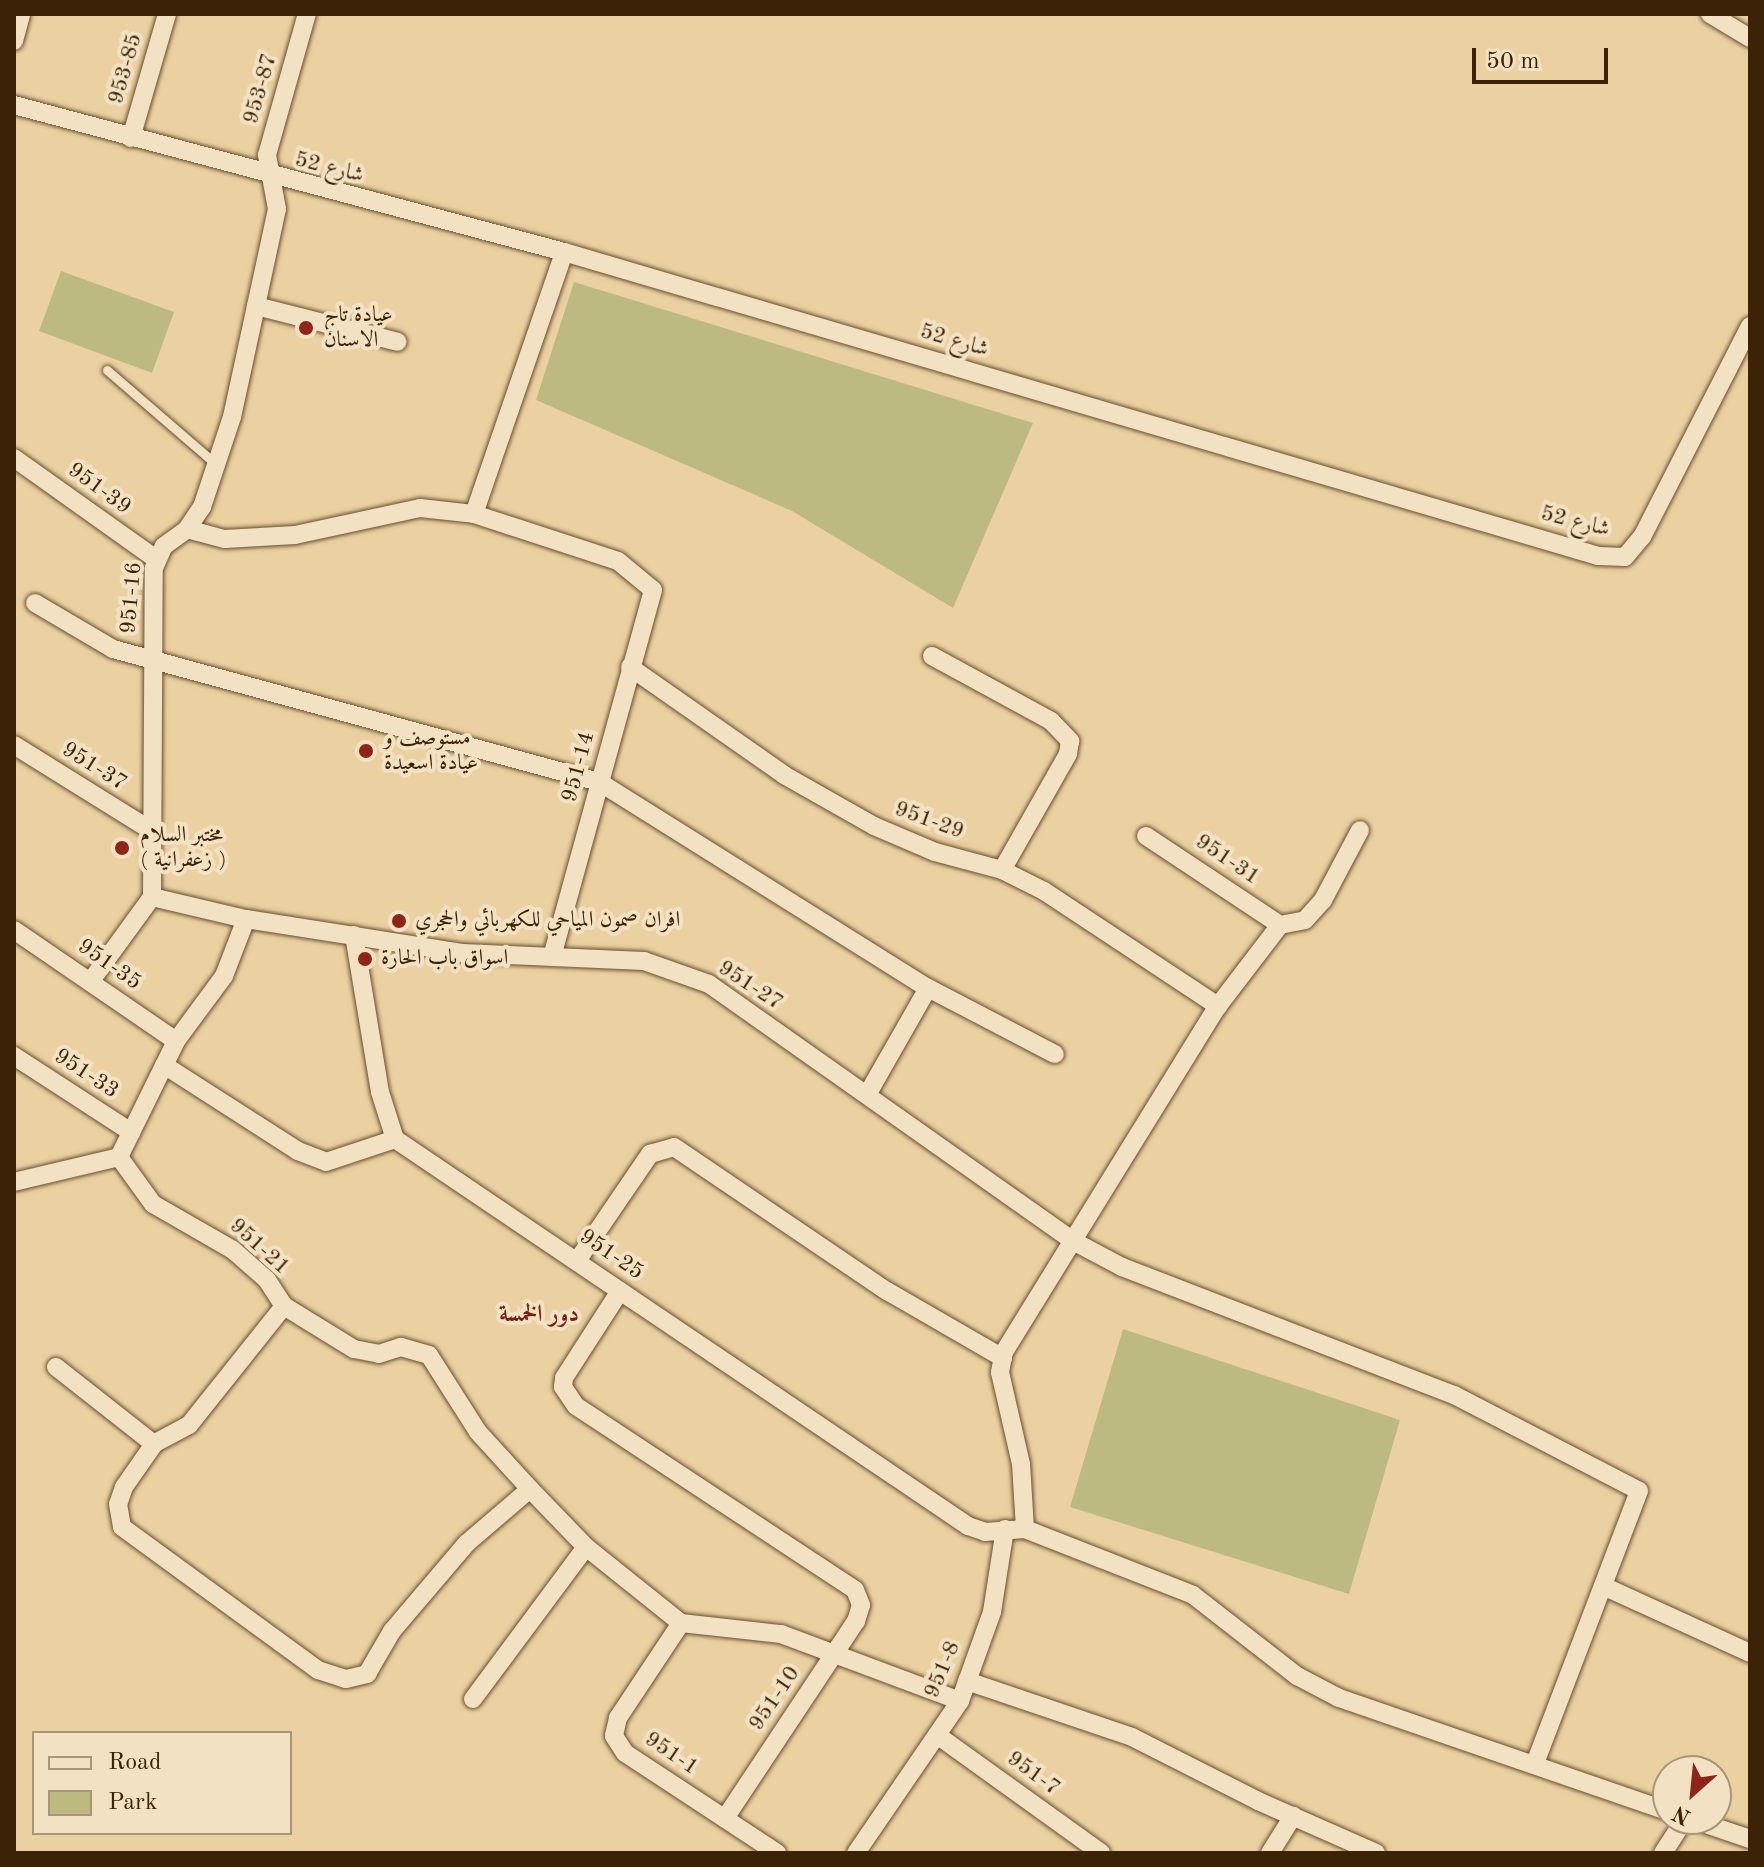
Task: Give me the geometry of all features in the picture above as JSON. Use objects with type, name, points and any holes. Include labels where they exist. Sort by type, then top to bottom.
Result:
[{"type":"street","points":[[14,41],[21,14]]},
{"type":"street","name":"953-85","points":[[131,138],[167,14]]},
{"type":"street","name":"953-87","points":[[270,178],[267,155],[307,14]]},
{"type":"street","points":[[1710,14],[1750,38]]},
{"type":"street","name":"شارع 52","points":[[14,105],[270,178],[564,252],[1598,556],[1625,557],[1642,537],[1750,326]]},
{"type":"street","name":"951-16","points":[[152,897],[156,870],[149,829],[156,559],[187,529],[202,507],[216,464],[277,209],[270,178]]},
{"type":"street","points":[[187,529],[225,539],[295,535],[420,508],[474,514],[564,252]]},
{"type":"street","points":[[256,306],[398,342]]},
{"type":"street","name":"951-39","points":[[14,458],[156,559]]},
{"type":"street","name":"951-14","points":[[474,514],[618,561],[653,590],[552,956]]},
{"type":"street","points":[[35,603],[113,649],[599,782],[928,988],[1055,1054]]},
{"type":"street","points":[[932,656],[1051,721],[1070,741],[1068,754],[1002,870]]},
{"type":"street","name":"951-29","points":[[630,667],[784,775],[874,826],[935,852],[1002,870],[1044,891],[1218,1006]]},
{"type":"street","name":"951-37","points":[[14,745],[149,829]]},
{"type":"street","points":[[1360,830],[1323,900],[1305,920],[1280,925],[1218,1006],[1003,1358],[1000,1372],[1021,1464],[1025,1529],[1193,1595],[1297,1676],[1339,1698],[1652,1805]]},
{"type":"street","name":"951-31","points":[[1146,836],[1280,925]]},
{"type":"street","points":[[90,982],[152,897]]},
{"type":"street","name":"951-27","points":[[152,897],[246,919],[510,959],[552,956],[644,961],[709,984],[1073,1241],[1122,1267],[1454,1395],[1639,1491],[1603,1586]]},
{"type":"street","points":[[14,1182],[119,1157],[176,1041],[224,976],[246,919]]},
{"type":"street","name":"951-35","points":[[14,930],[176,1041]]},
{"type":"street","points":[[164,1065],[298,1151],[326,1162],[395,1139],[380,1092],[354,935]]},
{"type":"street","points":[[867,1095],[928,988]]},
{"type":"street","name":"951-33","points":[[14,1056],[131,1132]]},
{"type":"street","name":"951-25","points":[[395,1139],[968,1526],[985,1532],[1025,1529]]},
{"type":"street","points":[[577,1261],[650,1154],[674,1147],[887,1291],[1003,1358]]},
{"type":"street","name":"951-21","points":[[119,1157],[153,1204],[233,1250],[267,1280],[284,1306],[354,1349],[379,1354],[401,1347],[429,1355],[478,1432],[530,1489]]},
{"type":"street","name":"951-10","points":[[620,1291],[564,1378],[563,1387],[576,1406],[855,1590],[861,1605],[834,1654],[725,1818]]},
{"type":"street","points":[[284,1306],[189,1425],[154,1444],[124,1487],[118,1504],[122,1527],[318,1670],[346,1679],[367,1674],[392,1631],[467,1543],[530,1489],[586,1547],[681,1623],[781,1634],[960,1701]]},
{"type":"street","points":[[56,1367],[154,1444]]},
{"type":"street","name":"951-8","points":[[856,1853],[960,1701],[992,1612],[1005,1529]]},
{"type":"street","points":[[473,1699],[586,1547]]},
{"type":"street","points":[[1535,1763],[1603,1586],[1750,1653]]},
{"type":"street","name":"951-1","points":[[681,1623],[618,1718],[614,1736],[625,1753],[777,1853]]},
{"type":"street","points":[[967,1681],[1132,1737],[1376,1853]]},
{"type":"street","name":"951-7","points":[[937,1735],[1101,1853]]},
{"type":"street","points":[[1270,1853],[1293,1816]]},
{"type":"street","points":[[1663,1853],[1676,1835]]},
{"type":"lane","points":[[107,370],[216,464]]},
{"type":"green space","points":[[61,271],[174,312],[152,373],[39,331]]},
{"type":"green space","points":[[574,282],[1033,423],[953,608],[792,511],[536,400]]},
{"type":"green space","points":[[1123,1329],[1400,1420],[1349,1594],[1070,1507]]},
{"type":"place","name":"عيادة تاج الاسنان","points":[[306,328]]},
{"type":"place","name":"مستوصف و عيادة اسعيدة","points":[[366,751]]},
{"type":"place","name":"مختبر السلام ( زعفرانية )","points":[[122,848]]},
{"type":"place","name":"افران صمون المياحي للكهربائي والحجري","points":[[399,921]]},
{"type":"place","name":"اسواق باب الحارة","points":[[365,959]]},
{"type":"district","name":"دور الخمسة","points":[[539,1316]]}]
